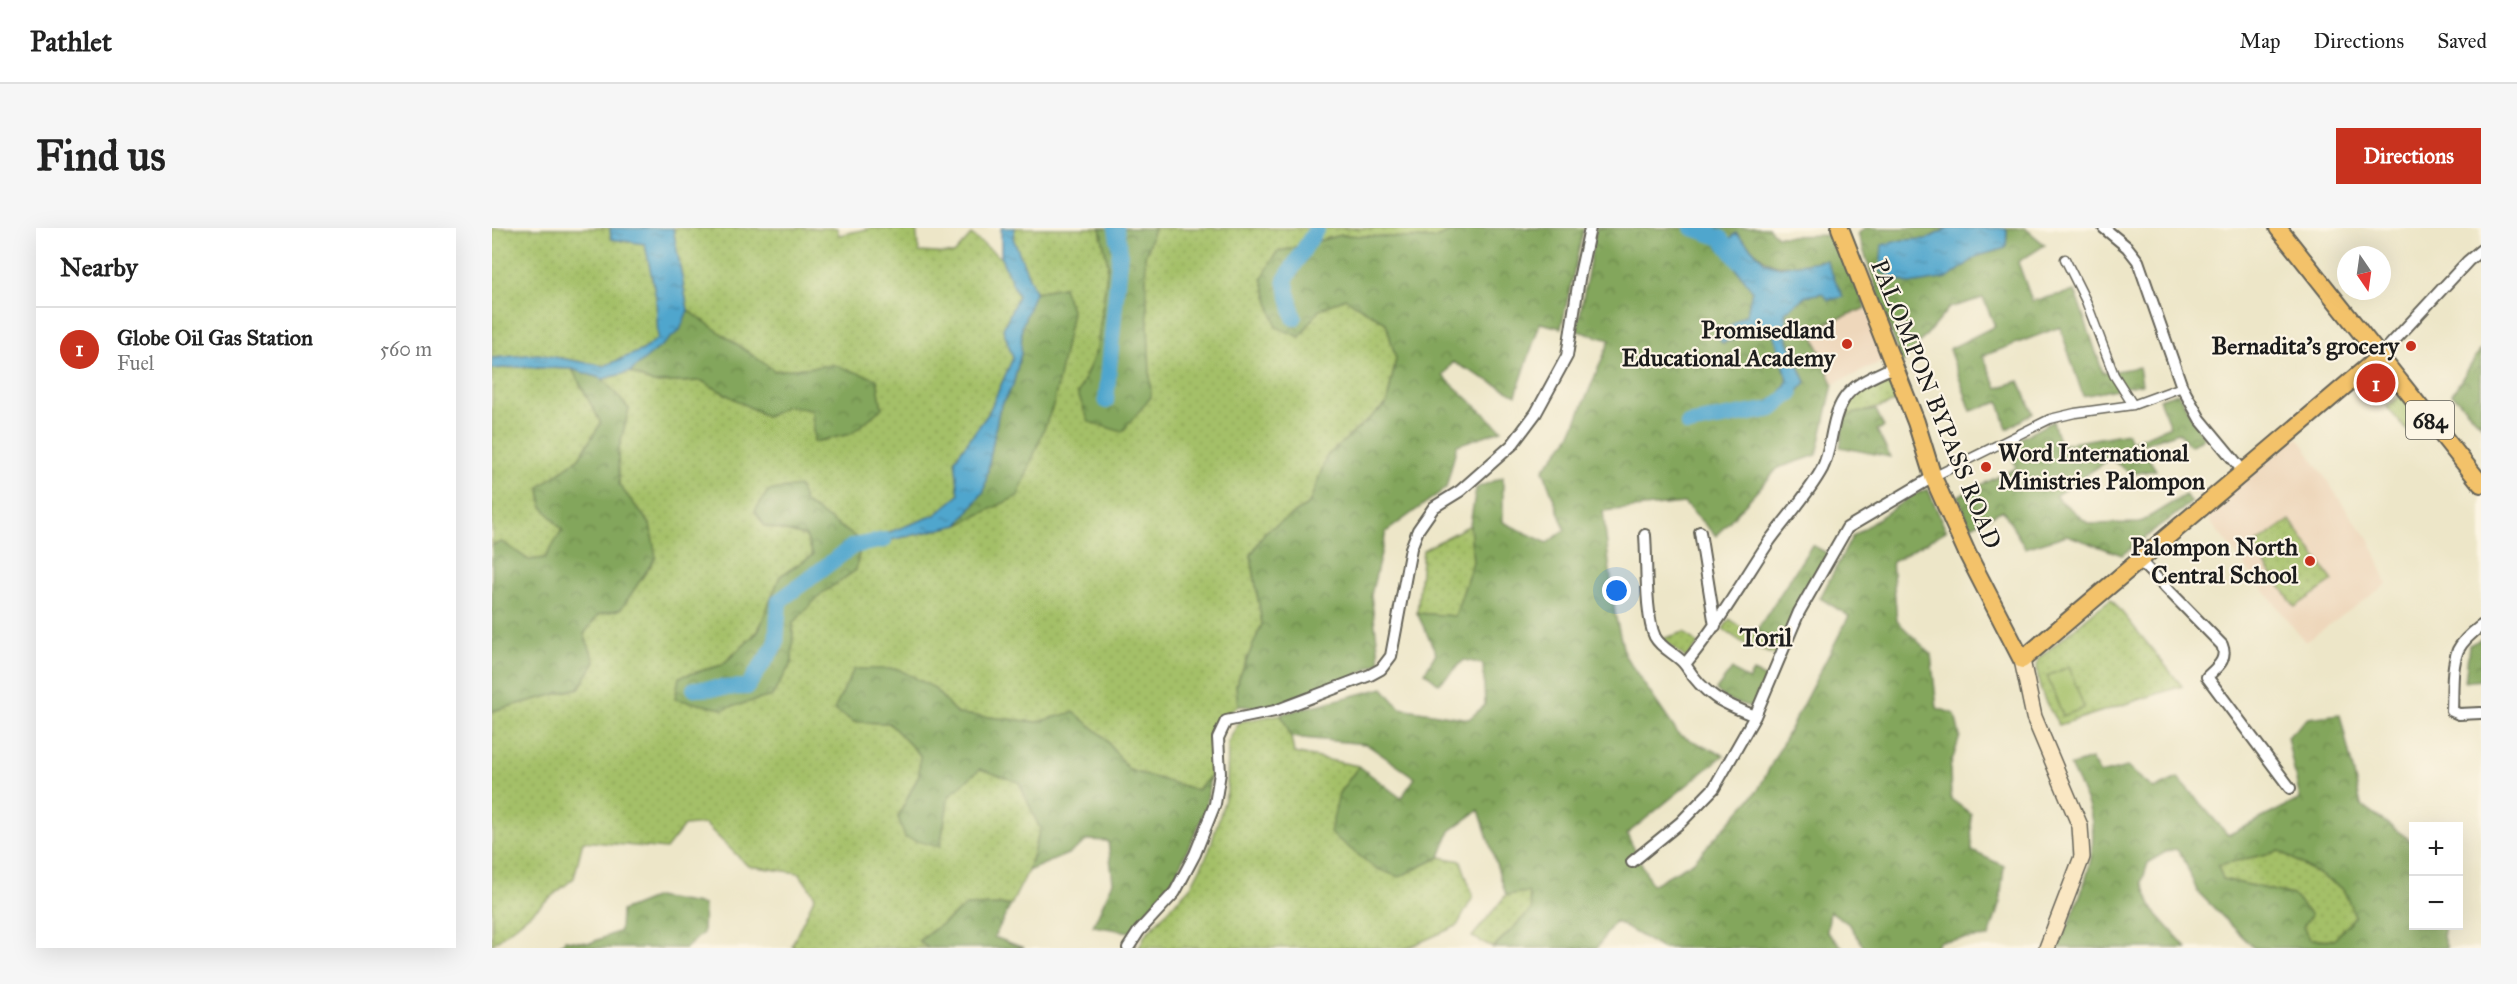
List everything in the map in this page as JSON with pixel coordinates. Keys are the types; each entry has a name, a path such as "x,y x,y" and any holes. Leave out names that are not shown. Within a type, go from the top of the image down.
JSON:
{"main road":[{"name":"PALOMPON BYPASS ROAD","path":"1840,228 1916,422 1934,477 1968,555 2022,660"},
{"name":"684","path":"2279,228 2481,484"},
{"path":"2047,948 2082,857 2080,826 2034,717 2022,660 2379,357"}],"street":[{"path":"1128,948 1139,931 1175,892 1195,855 1215,804 1220,773 1218,738 1226,721 1275,711 1370,675 1382,669 1391,656 1411,548 1418,530 1434,507 1460,490 1512,445 1536,413 1567,356 1578,279 1590,228"},
{"path":"2104,228 2127,247 2138,261 2182,387 2200,419 2243,471"},
{"path":"2379,357 2468,261 2481,250"},
{"path":"2065,259 2086,301 2114,375 2133,405"},
{"path":"1685,664 1715,626 1768,544 1821,470 1830,449 1838,411 1845,398 1864,381 1893,367"},
{"path":"1632,862 1681,822 1714,788 1755,716 1799,612 1847,528 1934,477 2050,419 2133,405 2182,387"},
{"path":"1700,532 1715,626"},
{"path":"1645,535 1650,616 1656,638 1672,655 1685,664 1690,675 1719,702 1755,716"},
{"path":"2139,560 2222,645 2225,653 2222,662 2207,677 2290,788"},
{"path":"2481,626 2468,636 2458,650 2454,670 2452,711 2459,714 2481,713"}],"shaded area":[{"name":"Promisedland Educational Academy","path":"1866,308 1883,362 1833,384 1811,328"},
{"name":"Palompon North Central School","path":"2298,437 2354,521 2369,538 2387,584 2305,642 2204,514"}],"green space":[{"path":"492,228 610,228 611,239 645,244 656,297 658,338 643,350 604,366 538,354 492,358"},
{"path":"673,228 837,228 839,235 872,228 916,228 919,252 954,254 971,235 1001,258 1018,296 1003,329 1013,358 988,414 955,459 959,495 935,515 863,542 805,503 768,491 755,511 765,526 806,536 813,555 780,576 758,631 722,665 679,677 792,662 793,623 821,594 856,570 860,547 958,525 1018,495 1063,287 1035,292 1013,238 1015,228 1100,228 1108,264 1097,349 1078,394 1150,397 1145,256 1154,228 1459,228 1434,239 1341,235 1277,252 1300,336 1319,310 1345,298 1386,323 1396,359 1387,403 1327,456 1309,504 1265,532 1251,555 1262,624 1236,685 1238,706 1214,728 1209,754 1210,777 1197,790 1129,770 1103,736 1074,712 1037,722 957,714 933,687 854,722 889,723 920,755 919,775 898,817 940,846 949,796 980,768 1019,782 1040,829 1028,871 1011,905 966,906 919,940 928,948 794,948 792,945 815,896 799,873 748,866 705,824 684,826 666,849 583,841 574,878 492,945 492,711 579,688 595,662 584,634 598,615 621,609 650,524 619,486 618,453 629,409 603,379 630,372 653,383 702,381 767,417 786,406 812,410 814,441 834,365 775,371 688,310"},
{"path":"1100,228 1154,228 1145,256 1151,397 1122,432 1089,422 1078,394 1097,349 1108,264"},
{"path":"1459,228 1584,228 1561,328 1540,323 1516,395 1453,362 1443,376 1502,430 1457,445 1446,488 1386,532 1371,595 1380,662 1343,683 1274,708 1238,706 1236,685 1262,624 1251,555 1265,532 1309,504 1327,456 1387,403 1396,359 1386,323 1345,298 1319,310 1300,337 1276,327 1262,278 1277,252 1341,235 1434,239"},
{"path":"1596,228 1768,228 1777,236 1837,235 1866,308 1811,329 1833,384 1817,455 1778,468 1716,536 1684,503 1603,511 1615,614 1625,656 1679,735 1724,755 1627,834 1652,885 1693,862 1758,790 1849,616 1820,598 1852,537 1911,496 1928,489 1946,531 1892,562 1897,621 1931,654 1937,708 1955,714 1960,736 1950,768 1951,799 1971,814 1972,851 2004,866 2000,902 1989,937 1940,941 1933,948 1864,948 1850,925 1830,911 1827,932 1843,948 1661,948 1615,921 1597,948 1493,948 1532,909 1528,892 1506,895 1479,810 1450,831 1440,857 1399,877 1375,868 1330,833 1339,793 1359,766 1401,798 1415,778 1366,744 1291,737 1281,714 1383,688 1400,708 1469,719 1485,705 1483,664 1464,660 1439,684 1425,672 1436,653 1417,613 1455,616 1473,562 1470,525 1476,488 1503,477 1503,522 1547,543 1565,530 1543,470 1570,436 1610,340 1577,331","holes":["1736,233 1759,255 1775,264 1784,266 1826,260 1823,293 1806,296 1785,312 1788,341 1806,382 1757,415 1755,408 1778,397 1788,381 1775,336 1766,327 1722,343 1719,335 1747,313 1753,290 1722,248"]},
{"path":"1865,228 1948,228 1927,239 1902,240 1948,278 1978,256 2006,248 2007,231 2004,228 2025,228 2045,245 2018,262 2032,301 2075,291 2103,373 2139,367 2142,384 2083,396 2060,327 1983,356 1997,388 2019,381 2033,413 2007,429 1999,402 1971,411 1949,349 1995,326 1983,298 1949,308 1902,364 1858,234"},
{"path":"1063,287 1072,312 1054,403 1018,496 958,525 984,491 999,410 1013,385 1021,353 1022,326 1035,292"},
{"path":"688,310 775,371 834,365 877,379 882,408 851,434 814,442 812,410 786,406 767,417 702,381 653,383 630,372 679,330"},
{"path":"2481,349 2481,425 2452,394"},
{"path":"517,367 572,369 601,423 579,458 540,487 542,506 562,530 545,558 529,560 502,542 492,545 492,369"},
{"path":"572,369 603,379 629,409 618,452 619,485 650,524 656,557 621,609 598,615 584,634 595,662 579,688 492,711 492,545 502,542 529,560 545,558 562,530 542,506 540,487 579,458 601,423"},
{"path":"1888,375 1898,401 1844,418 1861,391"},
{"path":"2406,391 2427,417 2409,433 2387,407"},
{"path":"2178,393 2204,438 2190,446 2179,432 2140,445 2156,470 2132,474 2110,459 2055,496 2089,524 2139,523 2185,495 2192,502 2122,555 2067,535 2025,548 2003,510 1970,527 1958,496 2016,468 2008,445 2053,421 2060,445 2127,433 2131,442 2170,426 2159,399"},
{"path":"1876,410 1884,427 1877,430 1890,457 1840,447 1844,418 1855,413"},
{"path":"799,486 805,503 863,542 856,570 821,594 793,623 792,662 772,696 723,709 675,699 679,677 722,665 758,632 780,576 813,555 806,536 765,526 755,511 768,491"},
{"path":"2290,520 2333,581 2295,607 2252,546"},
{"path":"1470,525 1473,562 1455,616 1417,613 1423,550"},
{"path":"1812,545 1829,554 1783,646 1757,630"},
{"path":"2111,599 2182,686 2059,725 2039,686 2038,659"},
{"path":"1730,619 1750,635 1757,630 1783,646 1778,656 1746,645 1723,629"},
{"path":"1684,632 1698,644 1686,658 1662,639"},
{"path":"2481,639 2481,680 2465,682 2469,645"},
{"path":"2069,667 2084,708 2063,716 2047,676"},
{"path":"854,669 898,669 933,687 957,714 1037,722 1074,712 1103,736 1129,770 1197,790 1210,777 1206,809 1175,877 1130,932 1093,926 1113,882 1108,841 1088,840 1070,853 1028,871 1040,829 1019,782 980,769 949,796 940,847 905,838 898,817 919,775 920,755 889,723 854,722 834,710"},
{"path":"1732,669 1748,680 1753,672 1769,679 1755,708 1727,700 1716,690"},
{"path":"1281,714 1291,737 1294,753 1359,766 1339,793 1399,877 1440,857 1461,861 1473,897 1457,926 1407,948 1139,948 1145,935 1191,886 1209,851 1227,792 1228,742 1239,722"},
{"path":"2340,714 2361,805 2409,839 2409,930 2444,930 2443,937 2447,948 2254,948 2197,891 2183,857 2176,849 2167,851 2148,863 2142,882 2153,910 2187,948 2058,948 2086,878 2093,841 2088,805 2070,766 2091,759 2100,774 2127,767 2154,789 2178,778 2228,835 2300,799 2287,737 2308,718","holes":["2280,851 2343,889 2355,916 2334,940 2310,939 2303,927 2311,915 2293,895 2223,879 2218,865"]},
{"path":"2280,851 2343,889 2356,916 2334,940 2310,939 2303,927 2293,895 2222,879 2218,865"},
{"path":"1528,892 1532,909 1493,947 1472,937 1506,895"},
{"path":"656,897 704,905 703,933 686,948 558,948 565,940 590,943 620,931 621,911"},
{"path":"1011,905 994,937 1024,948 928,948 919,941 966,906"}],"water":[{"path":"610,228 673,228 688,310 680,330 630,372 603,379 572,369 517,367 492,369 492,358 538,354 604,366 643,350 658,338 656,297 645,244 611,239"},
{"path":"1001,228 1015,228 1013,238 1035,292 1022,326 1021,353 1013,385 999,410 984,491 958,525 860,547 863,542 935,515 959,495 955,459 988,414 1013,358 1003,329 1018,296 1001,258"},
{"path":"1948,228 2004,228 2007,231 2006,248 1978,256 1948,278 1909,284 1880,271 1882,245 1902,240 1927,239"},
{"path":"1736,233 1765,262 1779,267 1826,260 1843,297 1828,300 1823,293 1806,296 1785,312 1788,341 1806,382 1790,400 1757,415 1755,408 1778,397 1788,380 1775,337 1766,327 1722,343 1718,335 1747,313 1752,290 1721,248"}],"waterway":[{"path":"1106,401 1120,251 1116,228"},
{"path":"1294,318 1285,280 1317,228"},
{"path":"1692,228 1721,238 1738,260"},
{"path":"1688,424 1772,409 1791,393"},
{"path":"694,689 747,687 776,644 779,601 853,546 884,540"}],"place":[{"name":"Promisedland Educational Academy","path":"1847,344"},
{"name":"Bernadita's grocery","path":"2411,346"},
{"name":"Globe Oil Gas Station","path":"2376,383"},
{"name":"Word International Ministries Palompon","path":"1986,467"},
{"name":"Palompon North Central School","path":"2310,561"}],"district":[{"name":"Toril","path":"1766,637"}]}
